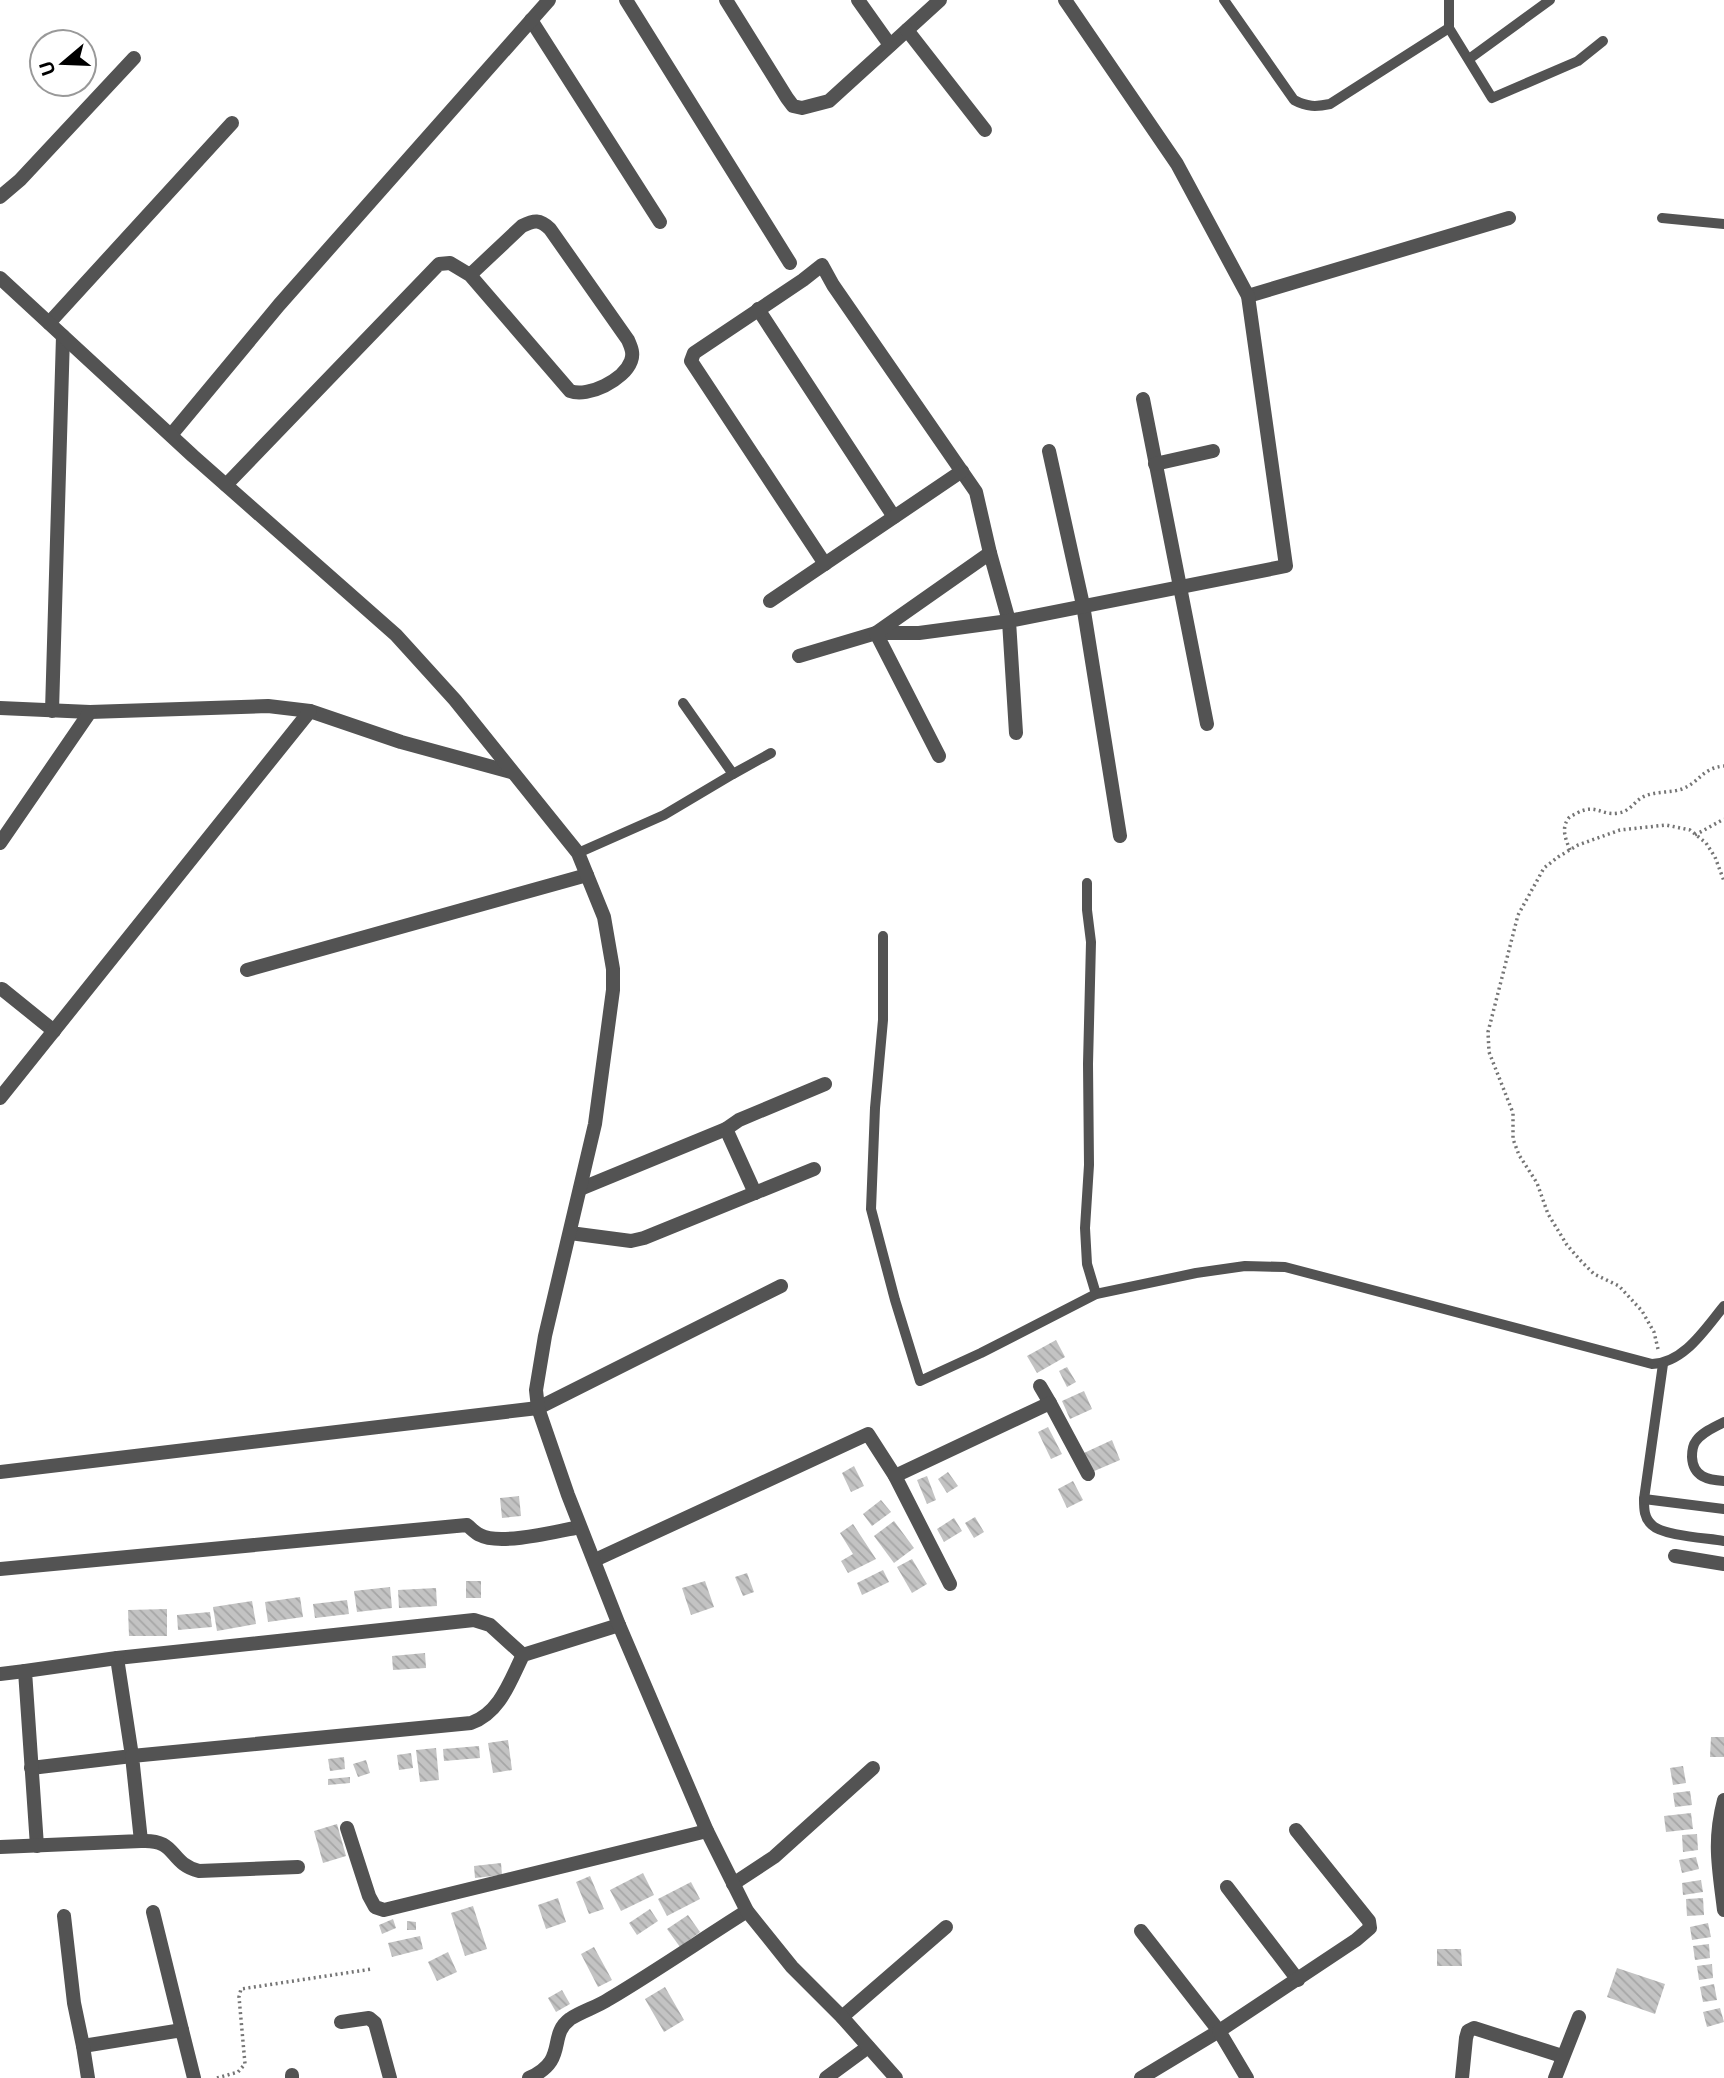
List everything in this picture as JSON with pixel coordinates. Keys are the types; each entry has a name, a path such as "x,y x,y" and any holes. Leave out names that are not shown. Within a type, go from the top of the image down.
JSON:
{"street":[{"path":"171,435 279,305 549,0"},
{"path":"626,0 790,262"},
{"path":"726,0 787,98 793,106 802,108 829,101 940,0"},
{"path":"858,0 890,45"},
{"path":"799,656 876,633 919,633 1009,621 1286,566 1248,296 1177,164 1065,0"},
{"path":"531,20 660,222"},
{"path":"907,30 985,130"},
{"path":"0,197 20,180 134,58"},
{"path":"49,323 232,123"},
{"path":"1248,296 1509,218"},
{"path":"226,485 432,269 445,262 470,275 570,391 585,394 625,372 632,350 628,340 542,221 533,220 522,226 470,275"},
{"path":"825,564 691,361 694,353 822,265 833,285 976,492 1009,621 1016,733"},
{"path":"1,280 396,635 455,700 578,853 604,917 613,990 595,1124 545,1335 536,1390 538,1408 580,1527 619,1625 707,1831 747,1911 792,1967 842,2017 896,2078"},
{"path":"758,309 894,517"},
{"path":"52,711 63,336"},
{"path":"1143,399 1207,724"},
{"path":"1049,451 1083,605 1120,836"},
{"path":"1156,464 1213,451"},
{"path":"770,601 962,471"},
{"path":"876,633 990,553"},
{"path":"876,633 939,756"},
{"path":"0,708 90,712 268,706 310,711 401,741 511,772"},
{"path":"0,1098 310,711"},
{"path":"0,843 90,712"},
{"path":"247,970 587,875"},
{"path":"2,989 54,1031"},
{"path":"580,1189 726,1129 739,1120 825,1084"},
{"path":"726,1129 755,1194"},
{"path":"570,1233 631,1241 645,1238 814,1169"},
{"path":"0,1472 538,1408 781,1286"},
{"path":"1040,1386 1088,1474"},
{"path":"895,1476 1050,1403"},
{"path":"595,1560 868,1434 895,1476 950,1584"},
{"path":"0,1569 467,1525 482,1537 498,1538 537,1536 580,1527"},
{"path":"1675,1556 1724,1563"},
{"path":"0,1674 117,1658 474,1620 490,1625 523,1655"},
{"path":"31,1768 471,1723 490,1714 497,1706 523,1655 619,1625"},
{"path":"117,1658 132,1756 141,1841"},
{"path":"25,1671 37,1846"},
{"path":"733,1884 774,1857 873,1768"},
{"path":"1724,1800 1717,1831 1716,1855 1724,1910"},
{"path":"347,1828 369,1896 375,1908 384,1910 707,1831"},
{"path":"1141,2078 1298,1980 1370,1928 1369,1921 1296,1830"},
{"path":"0,1847 153,1840 172,1850 178,1861 187,1868 199,1871 298,1867"},
{"path":"1227,1887 1298,1980"},
{"path":"529,2078 548,2067 554,2058 560,2031 569,2020 607,2001 747,1911"},
{"path":"153,1912 194,2078"},
{"path":"64,1916 74,2003 88,2078"},
{"path":"842,2017 946,1927"},
{"path":"1141,1931 1219,2031 1247,2078"},
{"path":"1555,2078 1579,2017"},
{"path":"341,2022 366,2018 375,2022 390,2078"},
{"path":"1462,2078 1466,2038 1468,2031 1475,2028 1562,2056"},
{"path":"83,2046 182,2030"},
{"path":"826,2078 868,2047"}],"lane":[{"path":"1224,0 1294,100 1305,106 1330,104 1449,28"},
{"path":"1449,0 1449,28 1492,97 1578,61 1603,41"},
{"path":"1469,60 1550,0"},
{"path":"1662,218 1724,224"},
{"path":"683,703 733,774"},
{"path":"578,853 664,815 771,753"},
{"path":"1087,883 1091,942 1089,1165 1085,1228 1087,1264 1096,1294"},
{"path":"883,936 883,1020 875,1108 871,1209 920,1381 1096,1294 1196,1273 1245,1266 1284,1267 1640,1362 1662,1364 1674,1359 1693,1343 1724,1306"},
{"path":"1662,1364 1644,1499 1645,1514 1654,1528 1724,1541"},
{"path":"1724,1422 1695,1441 1692,1462 1701,1476 1709,1480 1724,1481"},
{"path":"1644,1499 1724,1509"}],"path":[{"path":"1570,850 1564,829 1569,818 1581,811 1593,807 1609,813 1620,813 1630,809 1642,797 1681,789 1710,768 1724,766"},
{"path":"1695,835 1724,819"},
{"path":"1662,1364 1654,1332 1642,1311 1619,1286 1594,1274 1580,1260 1567,1245 1548,1214 1537,1183 1519,1155 1513,1139 1513,1113 1489,1052 1488,1032 1518,915 1544,868 1570,850 1620,830 1665,825 1690,831 1706,843 1715,857 1724,881"},
{"path":"217,2078 238,2072 245,2064 239,1997 241,1989 372,1969"}],"building":[{"path":"1056,1340 1065,1357 1037,1373 1027,1356"},
{"path":"1067,1367 1076,1382 1067,1387 1059,1371"},
{"path":"1084,1391 1092,1409 1070,1419 1062,1401"},
{"path":"1048,1427 1062,1454 1051,1459 1038,1432"},
{"path":"1112,1440 1120,1460 1092,1472 1084,1453"},
{"path":"854,1466 864,1486 851,1492 842,1473"},
{"path":"948,1472 958,1486 947,1493 938,1479"},
{"path":"927,1476 936,1500 927,1504 917,1480"},
{"path":"1073,1481 1083,1500 1067,1508 1058,1489"},
{"path":"519,1496 521,1516 502,1518 500,1498"},
{"path":"881,1500 891,1512 872,1526 863,1514"},
{"path":"975,1517 984,1532 974,1538 965,1523"},
{"path":"954,1518 962,1531 944,1542 937,1529"},
{"path":"894,1521 914,1548 894,1563 874,1536"},
{"path":"853,1524 876,1559 848,1573 841,1561 853,1554 840,1533"},
{"path":"912,1559 927,1584 912,1593 897,1567"},
{"path":"883,1570 889,1582 862,1595 857,1583"},
{"path":"747,1573 754,1592 743,1596 735,1577"},
{"path":"466,1581 481,1581 481,1598 466,1598"},
{"path":"705,1581 714,1607 691,1615 682,1588"},
{"path":"390,1587 392,1608 357,1612 354,1591"},
{"path":"436,1588 437,1606 399,1608 398,1590"},
{"path":"300,1597 303,1617 268,1622 265,1602"},
{"path":"347,1600 349,1614 315,1618 313,1604"},
{"path":"252,1601 256,1624 217,1631 213,1607"},
{"path":"167,1609 167,1636 129,1636 128,1610"},
{"path":"210,1612 212,1627 178,1630 177,1615"},
{"path":"425,1653 426,1668 393,1670 392,1656"},
{"path":"1711,1737 1724,1737 1724,1757 1710,1757"},
{"path":"508,1740 512,1770 493,1773 488,1743"},
{"path":"479,1746 480,1758 444,1761 443,1749"},
{"path":"436,1748 439,1780 420,1782 416,1750"},
{"path":"411,1753 413,1768 399,1770 397,1755"},
{"path":"344,1757 345,1769 330,1771 328,1759"},
{"path":"366,1760 370,1773 358,1777 353,1764"},
{"path":"1683,1766 1686,1783 1673,1785 1670,1768"},
{"path":"350,1777 350,1783 328,1785 328,1779"},
{"path":"1690,1791 1692,1805 1675,1807 1673,1793"},
{"path":"1691,1813 1693,1829 1666,1832 1664,1816"},
{"path":"337,1824 346,1856 323,1863 314,1831"},
{"path":"1697,1834 1698,1850 1683,1852 1682,1835"},
{"path":"1696,1857 1699,1869 1682,1873 1679,1860"},
{"path":"501,1863 502,1875 475,1878 474,1866"},
{"path":"643,1873 654,1895 621,1911 610,1890"},
{"path":"590,1876 604,1909 589,1914 576,1882"},
{"path":"1701,1880 1703,1892 1683,1895 1682,1883"},
{"path":"691,1882 700,1899 667,1916 658,1899"},
{"path":"558,1898 566,1922 546,1929 538,1905"},
{"path":"1703,1898 1704,1915 1687,1916 1686,1899"},
{"path":"473,1906 487,1949 465,1956 451,1913"},
{"path":"650,1909 658,1921 637,1935 629,1923"},
{"path":"688,1915 700,1932 680,1947 667,1929"},
{"path":"393,1919 396,1928 382,1934 379,1925"},
{"path":"407,1921 416,1922 416,1930 407,1930"},
{"path":"1708,1923 1711,1937 1692,1940 1690,1927"},
{"path":"420,1936 423,1949 392,1957 388,1943"},
{"path":"1709,1944 1710,1958 1695,1960 1693,1946"},
{"path":"594,1947 612,1980 598,1987 581,1954"},
{"path":"1437,1949 1461,1949 1462,1966 1437,1966"},
{"path":"448,1952 457,1972 437,1981 428,1962"},
{"path":"1712,1964 1713,1978 1699,1980 1697,1966"},
{"path":"1617,1968 1665,1984 1655,2014 1607,1997"},
{"path":"1714,1984 1717,2000 1703,2002 1700,1987"},
{"path":"665,1987 684,2020 664,2032 645,1999"},
{"path":"562,1990 570,2004 556,2012 548,1998"},
{"path":"1720,2008 1724,2022 1707,2027 1703,2012"}]}
